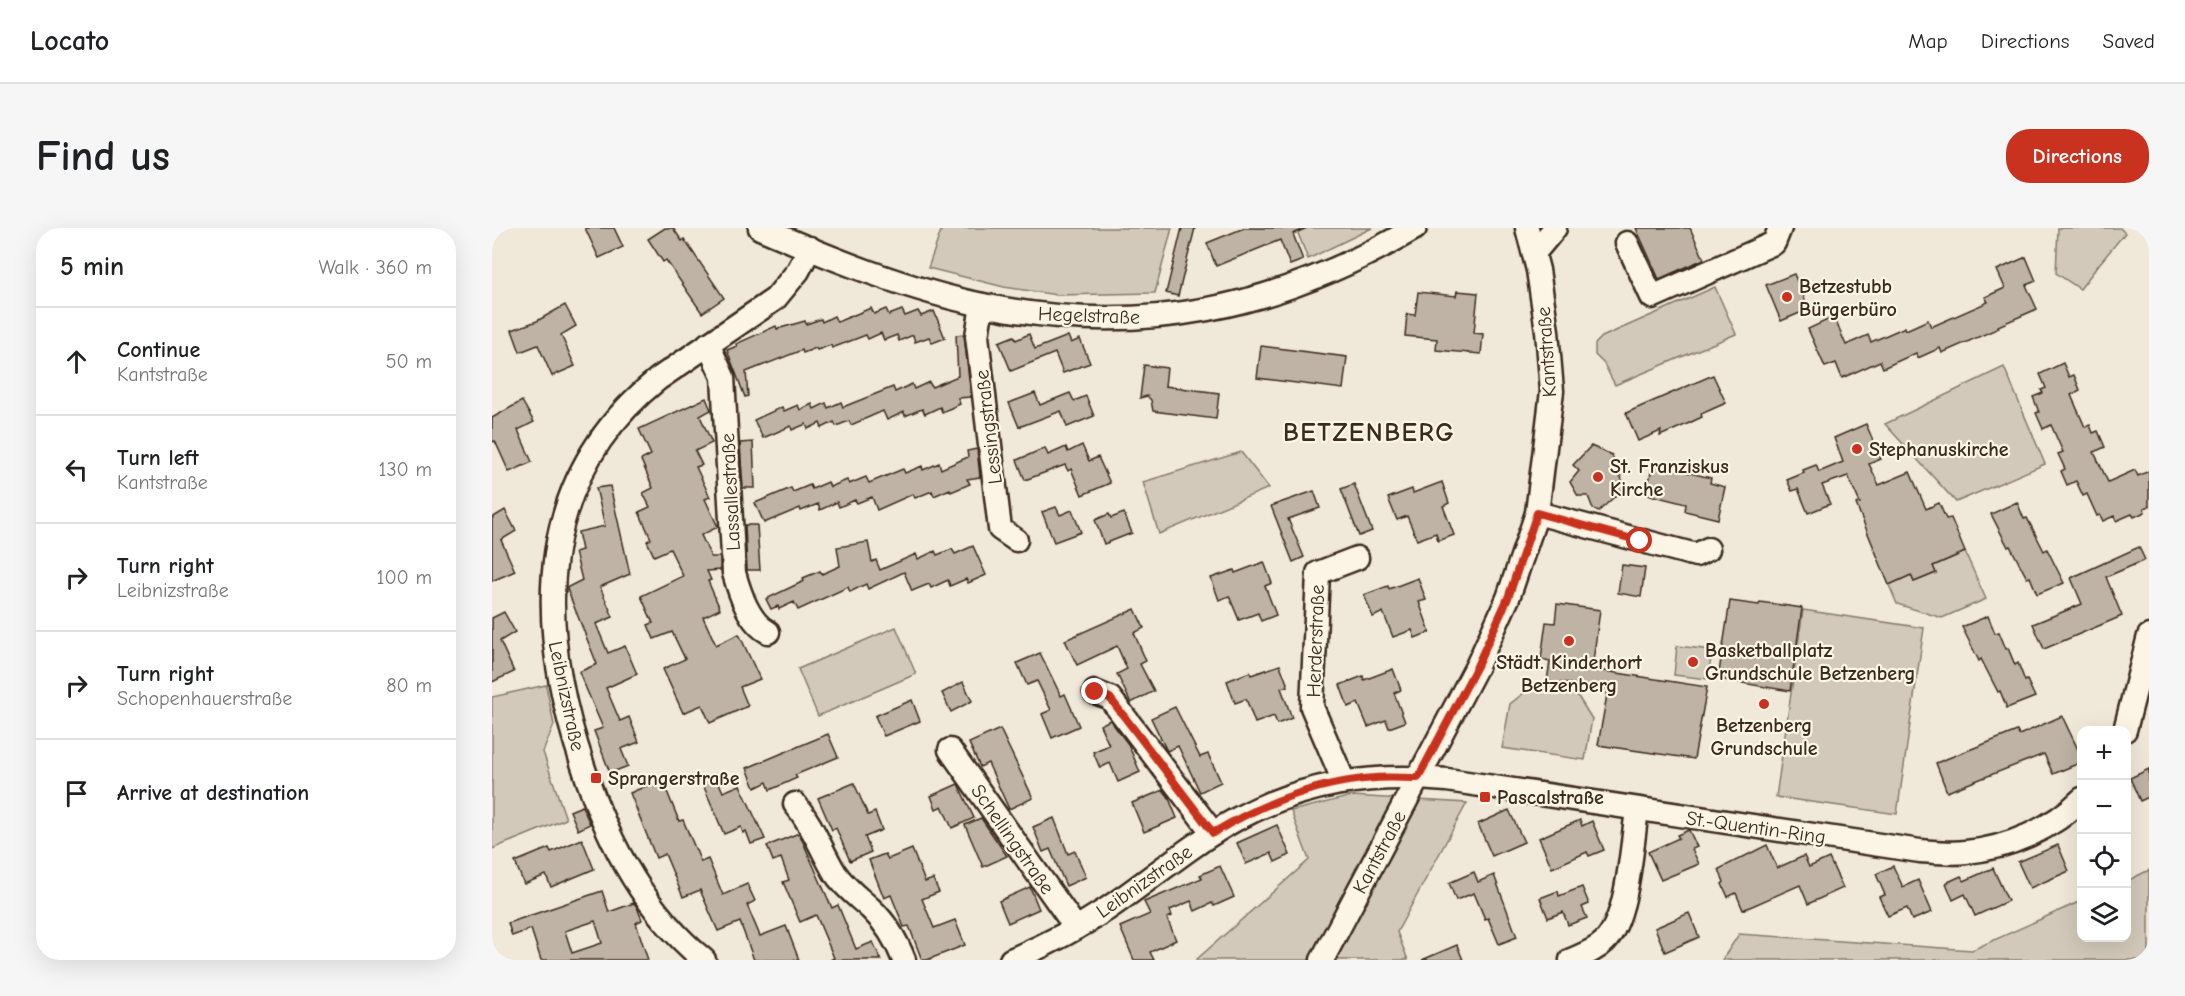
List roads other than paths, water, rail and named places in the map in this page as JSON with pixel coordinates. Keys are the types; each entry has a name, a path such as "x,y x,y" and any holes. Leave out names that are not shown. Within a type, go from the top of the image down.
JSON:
{"street":[{"name":"Hegelstraße","path":"760,228 908,284 982,305 1048,315 1109,318 1154,317 1225,307 1259,298 1328,273 1414,228"},
{"name":"Kantstraße","path":"1322,960 1486,646 1508,598 1537,513 1552,391 1547,331 1535,252 1527,228"},
{"path":"1535,252 1555,228"},
{"path":"1627,243 1652,297 1774,243 1780,228"},
{"name":"Leibnizstraße","path":"704,960 677,935 641,890 615,845 591,789 567,715 559,681 554,642 552,583 559,535 564,515 581,472 623,411 640,394 708,344 760,311 775,298 798,271 810,248"},
{"name":"Lessingstraße","path":"982,305 977,336 1000,529 1016,540"},
{"name":"Lassallestraße","path":"708,344 723,377 734,573 754,622 768,632"},
{"path":"1537,513 1695,555 1708,549"},
{"name":"Herderstraße","path":"1344,782 1312,707 1318,573 1357,558"},
{"path":"2127,726 2143,685 2149,636"},
{"path":"1095,692 1110,698 1213,833"},
{"name":"Schellingstraße","path":"950,750 1076,928"},
{"name":"Leibnizstraße","path":"1011,960 1076,928 1105,910 1236,819 1293,795 1344,782 1377,777 1418,778"},
{"name":"St.-Quentin-Ring","path":"1418,778 1447,780 1920,851 1965,853 1989,849 2035,833 2077,803"},
{"path":"795,804 806,817 836,873 848,889 880,919 893,937 904,960"},
{"path":"1571,960 1603,943 1614,930 1621,912 1637,810"}],"place":[{"name":"Betzestubb Bürgerbüro","path":"1787,297"},
{"name":"Stephanuskirche","path":"1857,449"},
{"name":"St. Franziskus Kirche","path":"1598,477"},
{"name":"Städt. Kinderhort Betzenberg","path":"1569,641"},
{"name":"Basketballplatz Grundschule Betzenberg","path":"1693,662"},
{"name":"Betzenberg Grundschule","path":"1764,704"},
{"name":"Sprangerstraße","path":"596,778"},
{"name":"Pascalstraße","path":"1485,797"}],"district":[{"name":"BETZENBERG","path":"1369,432"}]}
